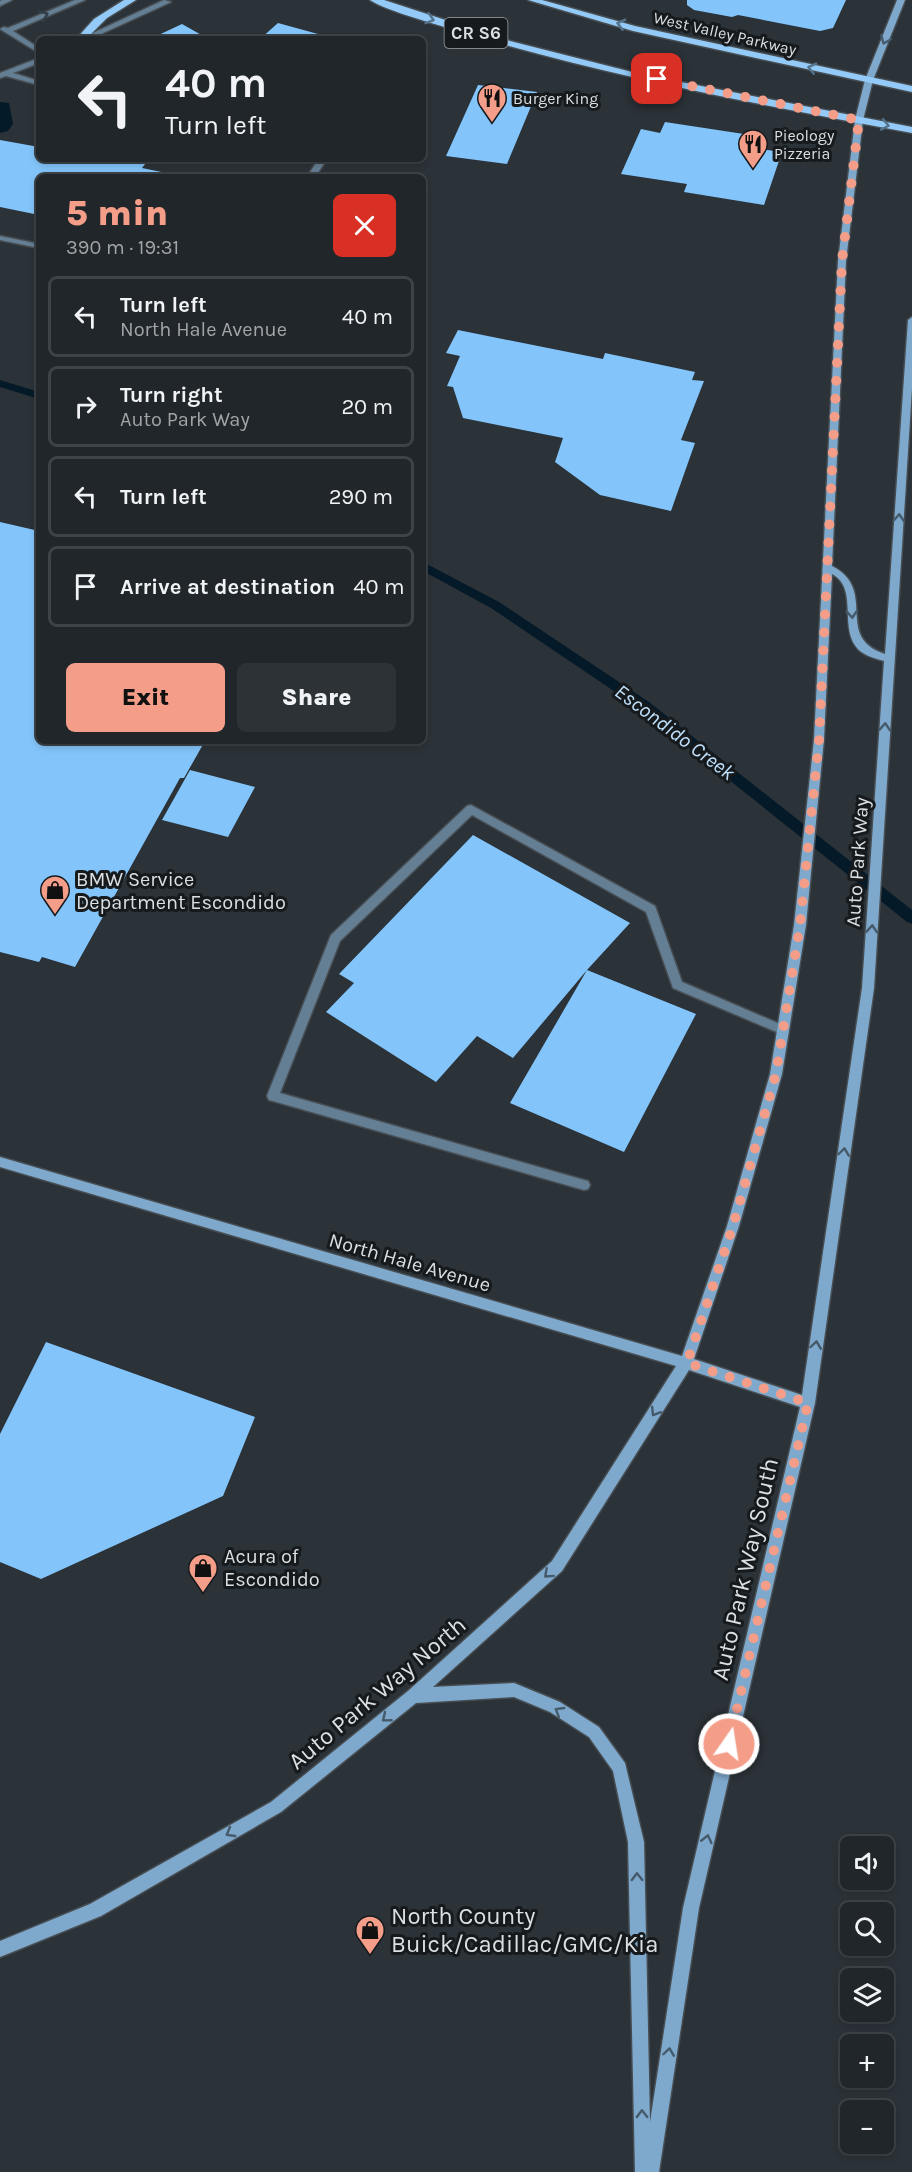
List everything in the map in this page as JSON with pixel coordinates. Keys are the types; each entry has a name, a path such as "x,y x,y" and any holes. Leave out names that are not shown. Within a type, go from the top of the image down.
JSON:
{"main road":[{"path":"85,36 93,23 111,9 131,0"},
{"name":"CR S6","path":"375,0 416,15 548,54 695,88 912,130"},
{"name":"West Valley Parkway","path":"532,0 633,27 912,89"},
{"path":"687,1363 733,1226 776,1074 800,925 819,740 842,261 859,120 869,80 902,0"},
{"name":"Auto Park Way","path":"808,1403 868,988 912,320"},
{"path":"827,567 837,571 846,579 850,587 853,633 862,647 889,659"},
{"name":"North Hale Avenue","path":"0,1162 687,1363 808,1403"},
{"name":"Auto Park Way North","path":"0,1949 95,1910 276,1807 413,1696 557,1566 687,1363"},
{"name":"Auto Park Way South","path":"651,2172 691,1908 808,1403"},
{"path":"413,1696 514,1690 555,1707 594,1732 620,1768 636,1842 643,2172"}],"lane":[{"path":"0,4 9,0"},
{"path":"3,29 81,0"},
{"path":"90,36 167,2"},
{"path":"3,29 36,49"},
{"path":"4,75 36,61"},
{"path":"4,75 36,82"},
{"path":"0,238 36,245"},
{"path":"584,1185 273,1096 335,938 471,809 651,909 677,985 783,1030"}],"water":[{"path":"0,102 9,103 13,124 8,131 0,133"}],"building":[{"path":"687,0 846,0 833,28 820,31 738,15 732,17 694,10 687,5"},
{"path":"278,23 318,34 316,36 263,36"},
{"path":"182,24 203,36 156,36"},
{"name":"Burger King","path":"478,85 537,92 507,164 446,156"},
{"path":"665,122 757,136 753,148 782,152 764,205 684,192 687,184 621,174 641,129 660,133"},
{"path":"0,140 36,146 36,162 147,162 142,168 171,174 36,174 36,214 0,207"},
{"path":"458,330 603,359 605,353 695,372 692,380 704,381 681,440 695,443 671,511 600,495 555,462 563,438 463,418 453,387 447,386 460,356 446,353"},
{"name":"BMW Service Department Escondido","path":"0,522 36,530 36,744 203,744 184,778 180,778 75,967 42,957 39,962 0,952"},
{"path":"190,770 255,787 228,837 162,820"},
{"path":"473,835 630,923 513,1058 477,1036 436,1082 326,1012 354,983 339,974"},
{"path":"587,970 696,1014 624,1152 510,1103"},
{"path":"46,1342 255,1417 223,1496 41,1579 0,1562 0,1434"}],"waterway":[{"name":"Escondido Creek","path":"0,383 36,395"},
{"name":"Escondido Creek","path":"426,568 495,605 644,705 912,918"}],"place":[{"name":"Burger King","path":"492,124"},
{"name":"Pieology Pizzeria","path":"753,170"},
{"name":"BMW Service Department Escondido","path":"55,916"},
{"name":"Acura of Escondido","path":"203,1594"},
{"name":"North County Buick/Cadillac/GMC/Kia","path":"370,1956"}],"route":[{"path":"657,79 859,120 842,261 819,740 800,925 776,1074 733,1226 687,1363 808,1403 729,1744"}]}
